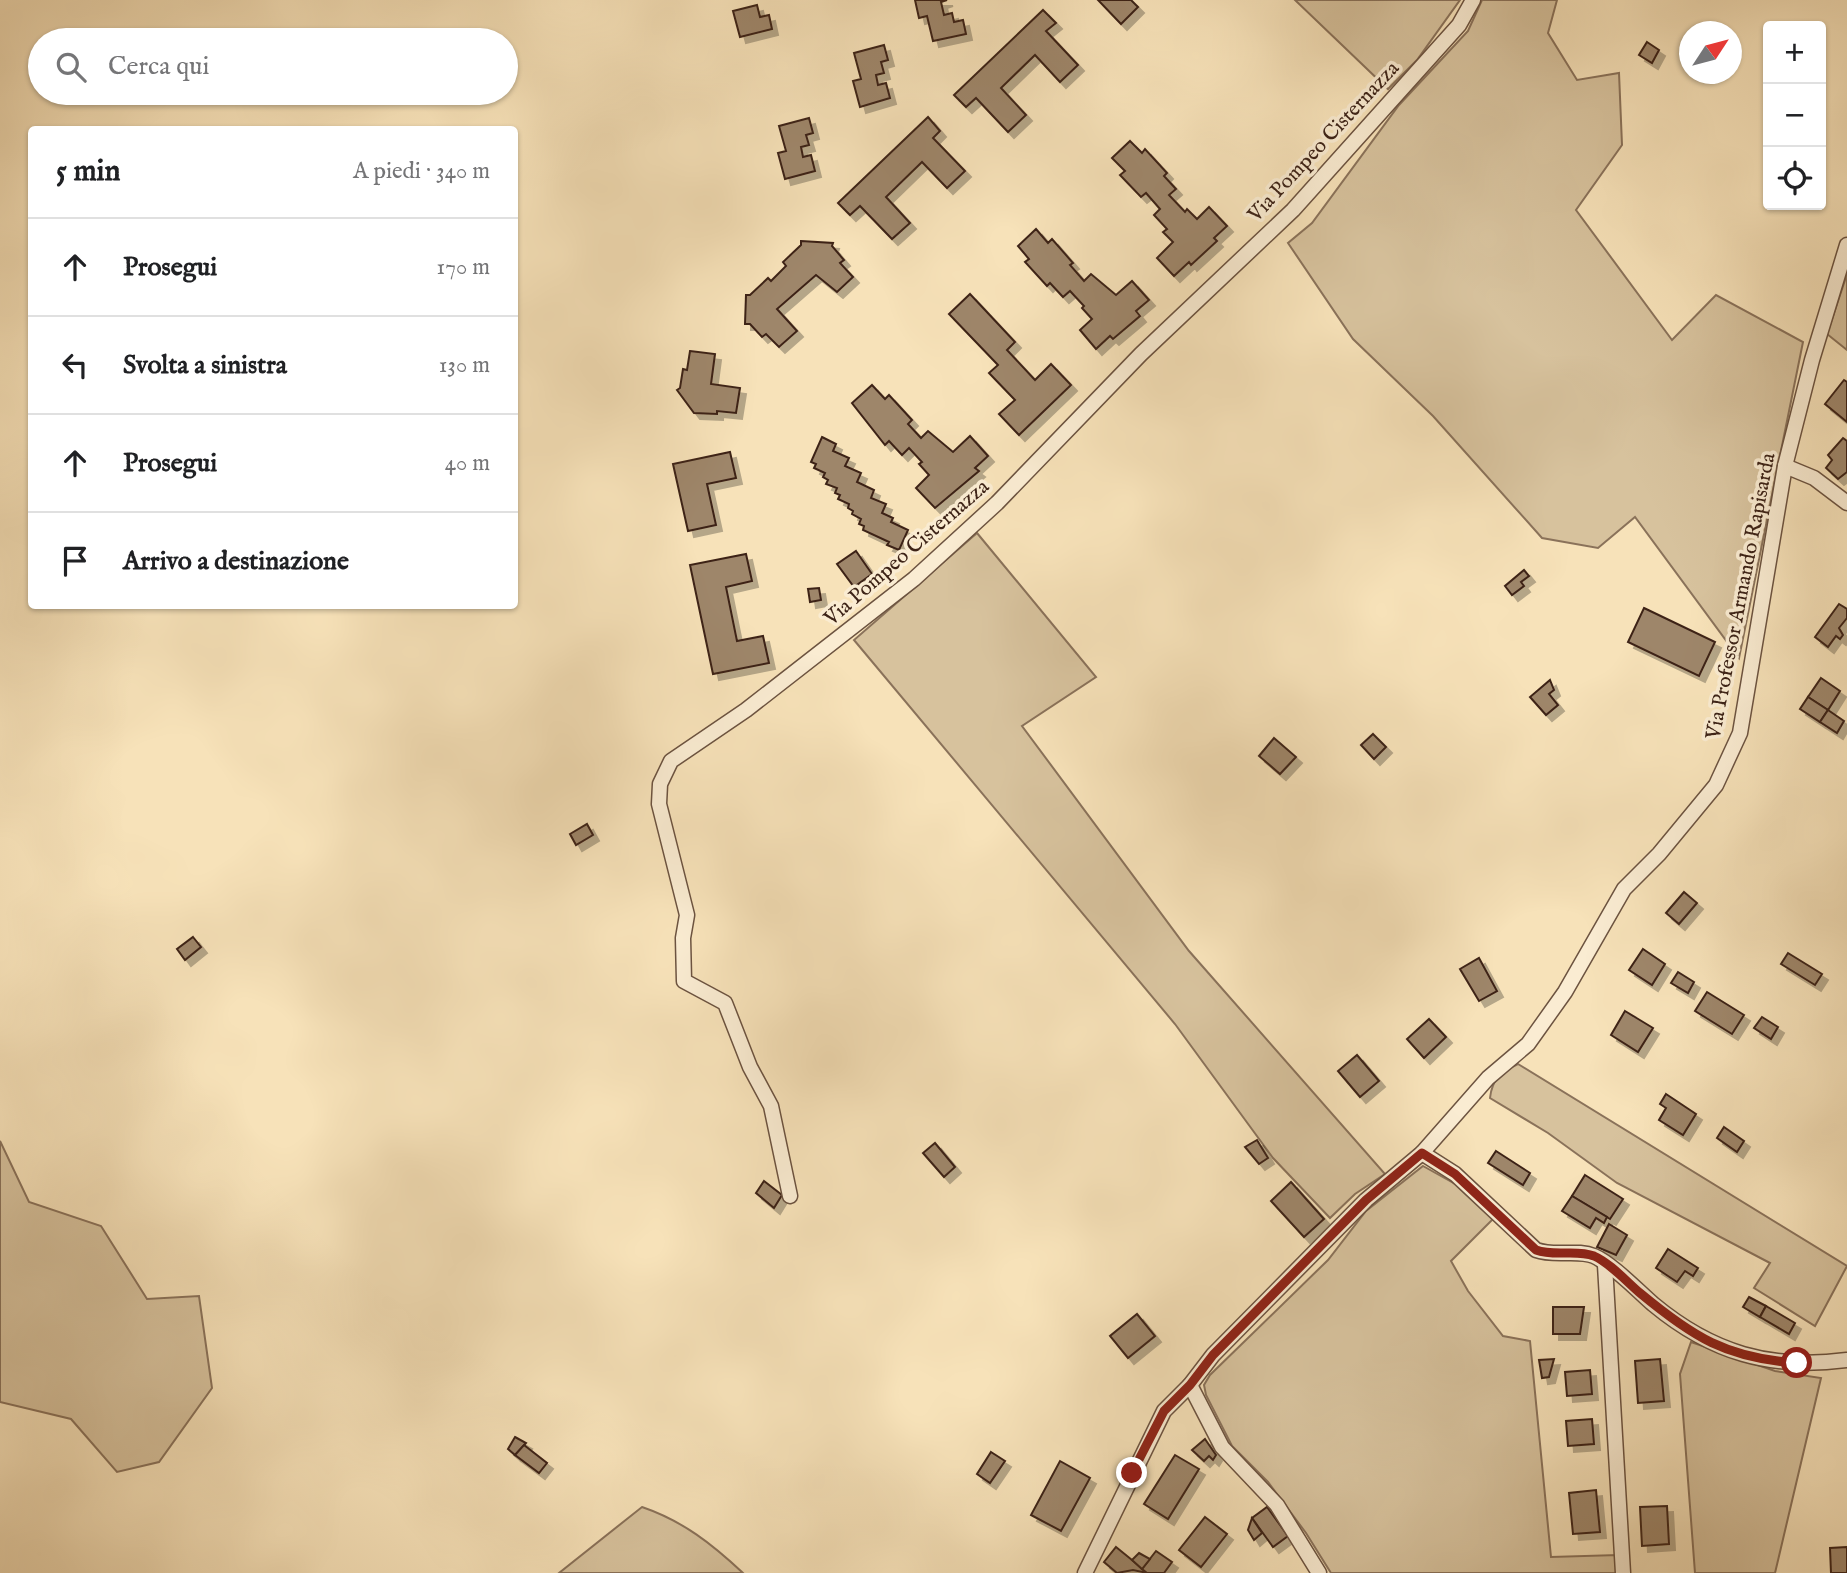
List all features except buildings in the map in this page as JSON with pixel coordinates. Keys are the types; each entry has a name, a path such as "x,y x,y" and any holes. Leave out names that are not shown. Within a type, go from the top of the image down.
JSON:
{"street":[{"name":"Via Pompeo Cisternazza","path":"790,1196 771,1106 750,1067 726,1003 684,981 683,938 687,915 659,804 660,784 671,761 746,710 914,579 997,503 1141,354 1293,210 1459,25 1473,0"},
{"name":"Via Professor Armando Rapisarda","path":"1085,1573 1164,1411 1190,1385 1213,1355 1366,1200 1422,1153 1488,1078 1528,1044 1544,1024 1624,889 1659,853 1716,785 1740,733 1785,466 1812,360 1847,245"},
{"path":"1785,466 1814,478 1847,503"},
{"path":"1422,1153 1455,1174 1536,1250 1547,1254 1595,1256 1692,1335 1717,1347 1769,1361 1826,1363 1847,1360"},
{"path":"1605,1265 1623,1573"},
{"path":"1190,1385 1222,1447 1277,1505 1319,1573"}],"shaded area":[{"path":"1295,0 1460,0 1417,60 1388,89"},
{"path":"1482,0 1557,0 1548,33 1577,80 1619,73 1622,145 1576,210 1672,340 1716,295 1803,342 1739,658 1635,517 1598,548 1542,538 1433,416 1353,339 1288,243 1312,223 1399,105 1468,31"},
{"path":"1847,274 1847,350 1827,334"},
{"path":"977,533 1096,677 1022,726 1189,951 1385,1174 1355,1194 1330,1218 1273,1158 1175,1024 854,640"},
{"path":"1518,1064 1847,1266 1815,1326 1754,1288 1770,1263 1617,1183 1548,1133 1490,1098 1498,1077"},
{"path":"0,1141 29,1202 101,1226 147,1299 199,1296 212,1388 159,1462 117,1472 71,1419 0,1402"},
{"path":"1423,1166 1457,1185 1493,1219 1451,1261 1468,1291 1503,1336 1530,1341 1551,1557 1618,1555 1619,1573 1331,1573 1306,1533 1268,1482 1232,1446 1206,1395 1204,1385 1210,1375 1328,1260 1366,1211"},
{"path":"1691,1342 1775,1371 1821,1378 1775,1573 1695,1573 1680,1374"},
{"path":"642,1507 671,1519 696,1534 743,1573 559,1573"}],"route":[{"path":"1132,1473 1164,1411 1190,1385 1213,1355 1366,1200 1422,1153 1455,1174 1536,1250 1547,1254 1595,1256 1692,1335 1717,1347 1769,1361 1797,1363"}]}
